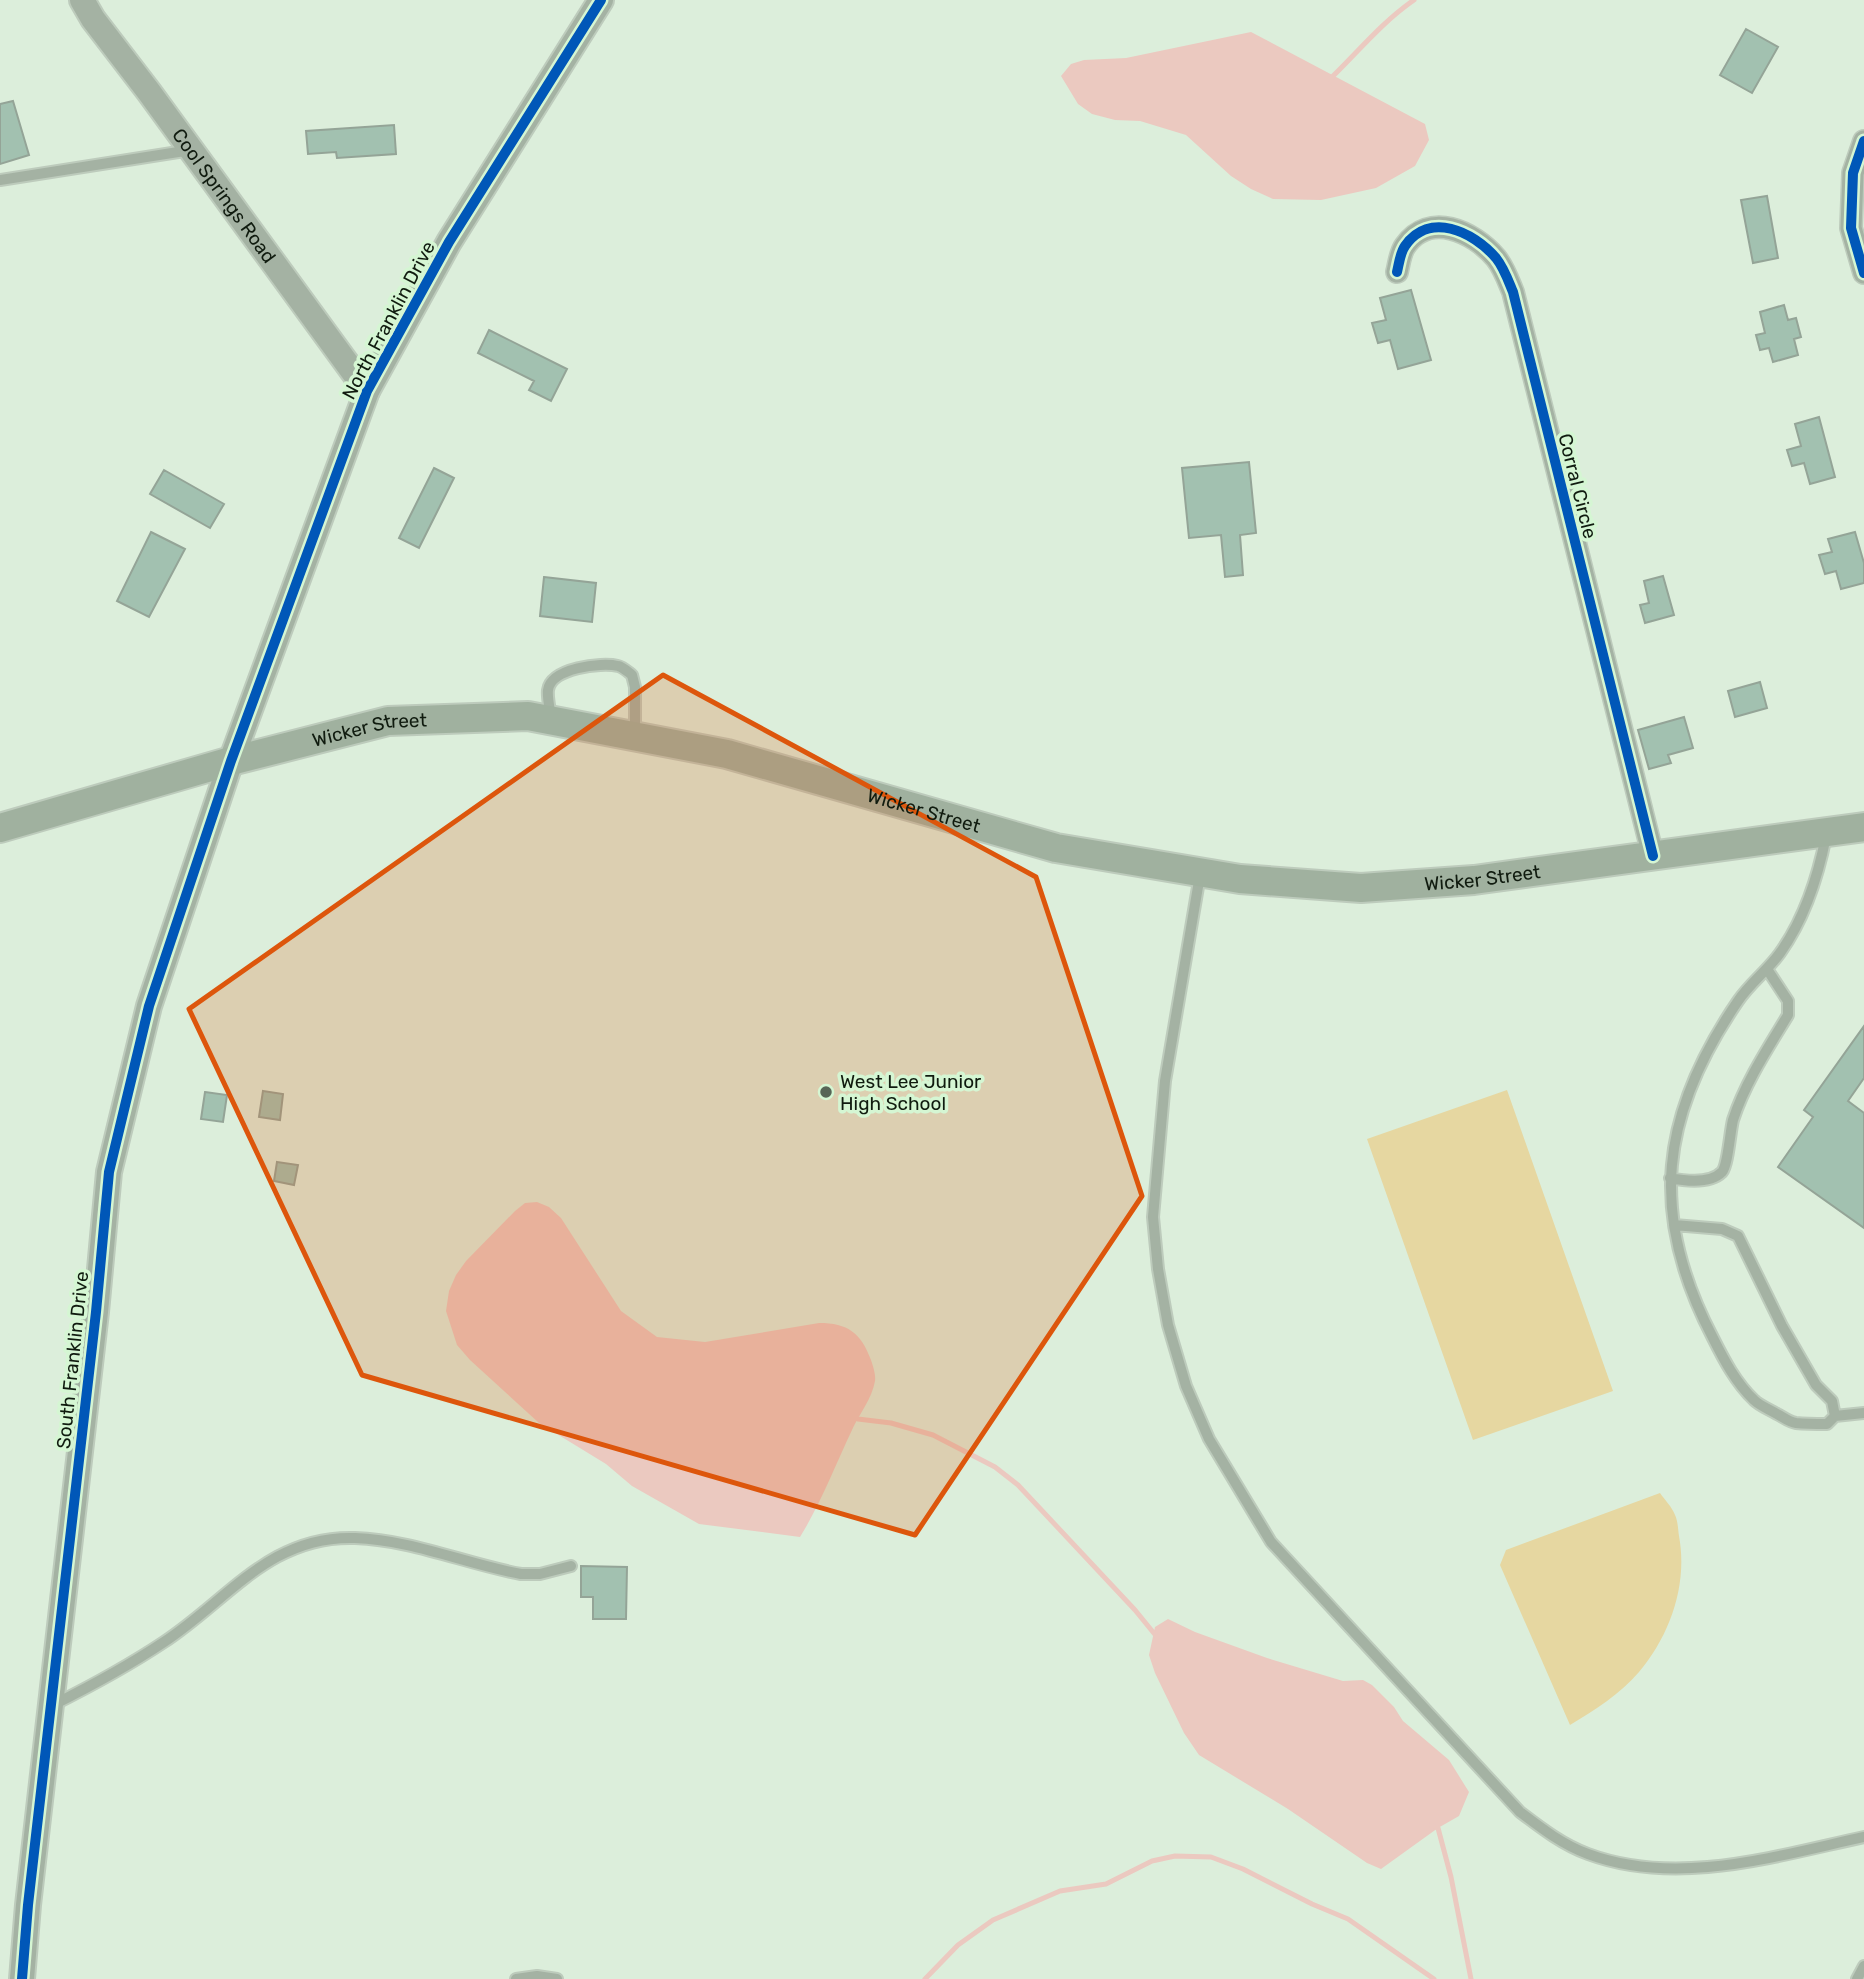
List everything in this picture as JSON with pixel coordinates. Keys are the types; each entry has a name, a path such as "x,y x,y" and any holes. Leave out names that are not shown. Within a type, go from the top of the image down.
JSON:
{"main road":[{"name":"Wicker Street","path":"0,828 231,761 388,721 528,716 727,754 1056,848 1240,878 1361,888 1474,880 1864,827"}],"street":[{"name":"Cool Springs Road","path":"82,0 93,19 367,391"},
{"name":"North Franklin Drive","path":"231,761 367,391 449,242 601,0"},
{"path":"1864,141 1853,173 1851,228 1864,273"},
{"name":"Corral Circle","path":"1397,272 1403,248 1415,234 1432,227 1451,227 1483,246 1506,274 1513,292 1653,856"},
{"name":"South Franklin Drive","path":"22,1979 109,1172 149,1006 231,761"}],"lane":[{"path":"0,180 191,150"},
{"path":"551,721 548,688 554,679 562,673 582,667 619,666 632,675 635,687 635,737"},
{"path":"1826,833 1821,864 1803,915 1780,954 1740,997 1716,1035 1688,1093 1674,1137 1670,1178 1680,1259 1701,1314 1730,1370 1755,1401 1793,1423 1827,1424 1835,1416 1864,1413"},
{"path":"1200,872 1162,1106 1153,1217 1158,1269 1168,1325 1186,1386 1209,1439 1272,1542 1520,1812 1552,1836 1588,1854 1634,1866 1670,1870 1763,1859 1864,1837"},
{"path":"1670,1178 1688,1181 1716,1177 1725,1169 1734,1120 1744,1095 1788,1015 1788,1001 1767,969"},
{"path":"1674,1226 1722,1229 1738,1236 1782,1326 1816,1385 1832,1401 1835,1416"},
{"path":"51,1707 164,1642 195,1621 237,1583 267,1561 319,1541 357,1538 394,1542 521,1574 540,1574 571,1566"},
{"path":"1857,1979 1864,1966"},
{"path":"516,1979 537,1976 557,1979"}],"highlighted area":[{"path":"663,675 1036,877 1142,1196 915,1535 362,1375 189,1009"}],"shaded area":[{"path":"1251,32 1425,124 1429,140 1415,166 1376,188 1321,200 1273,199 1231,176 1186,135 1140,121 1115,120 1092,114 1078,104 1061,76 1071,64 1084,60 1126,58"},
{"path":"1507,1090 1613,1391 1473,1440 1367,1139"},
{"path":"537,1202 549,1207 561,1218 621,1311 657,1337 705,1342 819,1323 838,1325 858,1336 873,1365 873,1388 800,1537 699,1524 632,1486 606,1464 539,1423 457,1345 446,1311 449,1291 456,1275 466,1261 515,1211 525,1203"},
{"path":"1660,1493 1676,1517 1681,1554 1678,1591 1668,1626 1650,1658 1632,1680 1607,1701 1570,1725 1500,1565 1506,1550"},
{"path":"1168,1619 1195,1632 1267,1658 1343,1681 1363,1680 1372,1685 1394,1707 1403,1721 1449,1760 1469,1792 1459,1816 1381,1869 1367,1863 1288,1809 1199,1755 1184,1733 1149,1655 1155,1627"}],"building":[{"path":"1746,29 1778,47 1752,93 1720,75"},
{"path":"13,101 29,155 0,164 0,104"},
{"path":"394,125 396,154 337,158 336,152 308,154 306,131"},
{"path":"1767,196 1778,258 1753,263 1741,200"},
{"path":"1411,290 1431,360 1398,369 1390,340 1378,343 1372,323 1386,320 1380,298"},
{"path":"1784,305 1788,320 1796,318 1801,337 1794,339 1798,355 1773,362 1769,348 1760,350 1756,335 1765,333 1760,312"},
{"path":"489,330 567,369 551,401 529,390 534,381 478,353"},
{"path":"1819,417 1835,477 1810,484 1804,463 1792,466 1787,450 1801,446 1795,424"},
{"path":"1249,462 1256,533 1240,535 1243,575 1225,577 1221,535 1189,538 1182,468"},
{"path":"434,468 454,478 419,548 399,538"},
{"path":"164,470 224,504 210,528 150,494"},
{"path":"151,532 185,549 149,617 117,601"},
{"path":"1855,532 1864,563 1864,583 1841,589 1836,571 1825,574 1819,555 1832,552 1828,539"},
{"path":"1663,576 1674,615 1645,623 1640,605 1649,603 1644,581"},
{"path":"544,577 596,583 592,622 540,616"},
{"path":"1760,682 1767,708 1735,717 1728,691"},
{"path":"1684,717 1693,748 1668,755 1671,763 1649,769 1638,730"},
{"path":"1864,1026 1864,1078 1848,1101 1864,1113 1864,1228 1778,1167 1813,1117 1804,1110"},
{"path":"263,1091 283,1094 280,1120 259,1117"},
{"path":"205,1092 227,1095 223,1122 201,1119"},
{"path":"277,1162 298,1165 294,1185 274,1181"},
{"path":"581,1566 627,1567 626,1619 593,1619 593,1597 581,1597"}],"waterway":[{"path":"1330,79 1381,28 1414,0"},
{"path":"852,1416 933,1435 995,1467 1018,1485 1157,1637"},
{"path":"1431,1825 1438,1828 1451,1877 1471,1979"},
{"path":"925,1979 958,1945 993,1920 1060,1891 1106,1884 1152,1861 1175,1856 1211,1857 1243,1869 1348,1919 1434,1979"}],"cycle path":[{"path":"22,1979 109,1172 149,1006 231,761 367,391 449,242 601,0"},
{"path":"1864,141 1853,173 1851,228 1864,273"},
{"path":"1397,272 1405,246 1415,235 1438,227 1463,233 1475,240 1496,258 1506,274 1513,292 1653,856"}],"place":[{"name":"West Lee Junior High School","path":"826,1092"}]}
